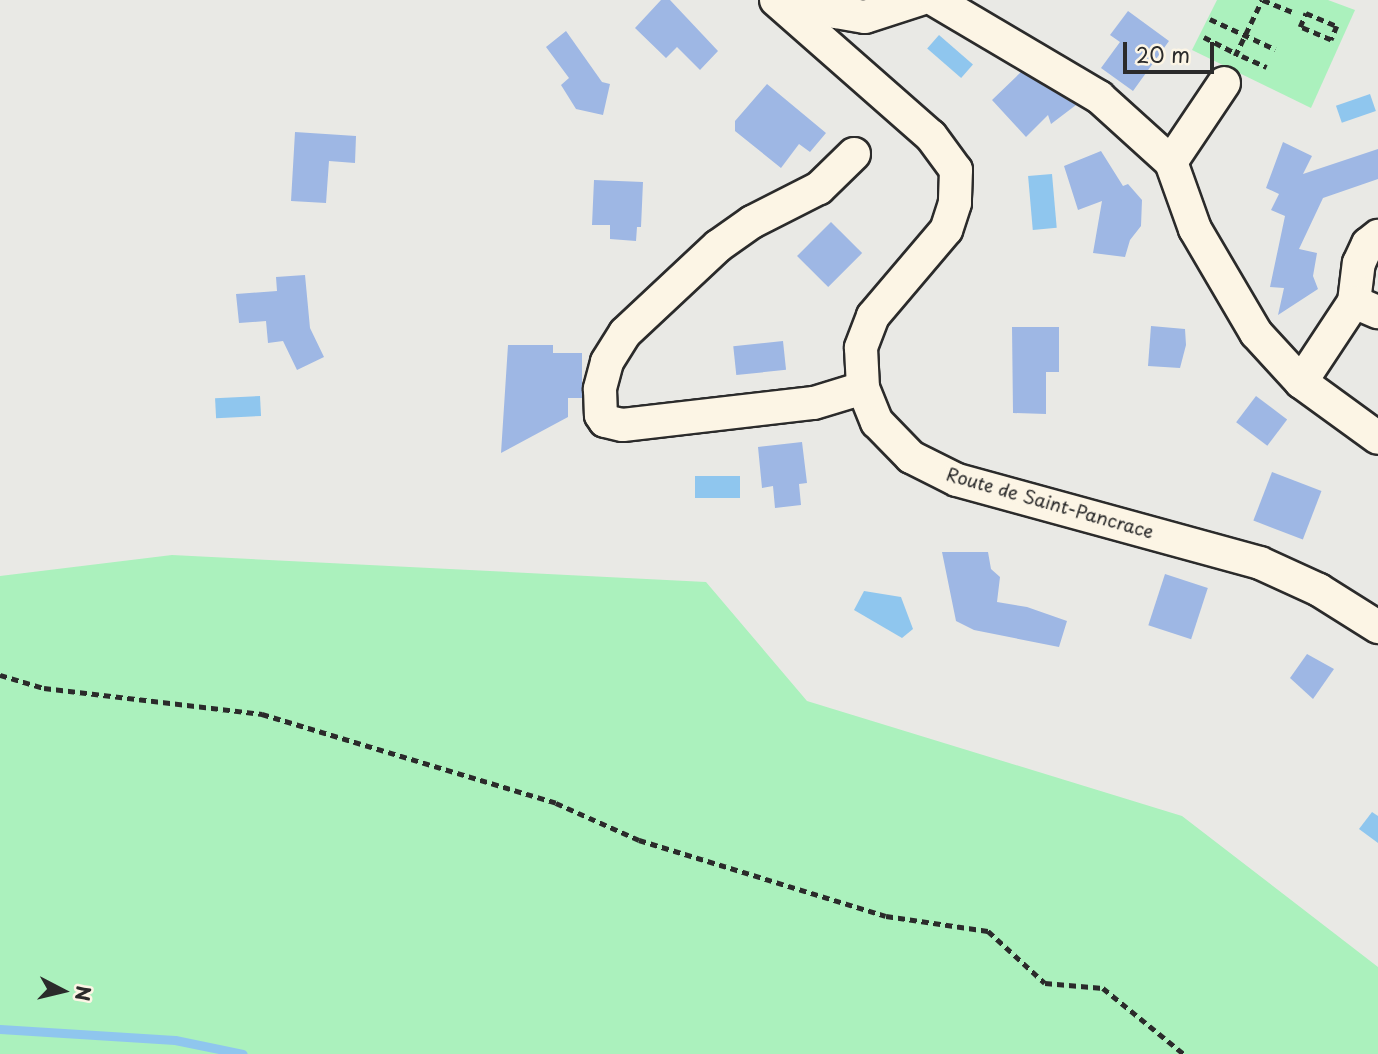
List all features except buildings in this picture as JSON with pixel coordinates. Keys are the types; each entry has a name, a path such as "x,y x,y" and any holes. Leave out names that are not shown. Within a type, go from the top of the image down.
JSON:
{"street":[{"name":"Route de Saint-Pancrace","path":"776,0 931,135 956,170 955,203 946,230 873,316 861,348 863,388 877,422 911,457 957,480 1260,563 1319,590 1378,626"},
{"path":"814,0 836,12 865,17 918,0"},
{"path":"935,0 1099,97 1171,162 1195,229 1256,333 1301,382 1378,438"},
{"path":"1171,162 1224,83"},
{"path":"854,154 819,188 752,222 718,246 625,333 607,362 600,389 601,415 605,421 623,425 814,403 863,388"},
{"path":"1301,382 1366,307 1359,263 1378,236"}],"path":[{"path":"1224,83 1263,0 1292,12"},
{"path":"1306,13 1337,26 1331,40 1300,27 1306,13"},
{"path":"1210,19 1275,49"},
{"path":"0,675 44,688 262,714 556,803 639,840 886,916 988,931 1045,983 1103,988 1184,1054"}],"green space":[{"path":"1217,0 1328,0 1355,10 1311,108 1192,50"},
{"path":"172,555 706,582 807,701 1182,816 1378,967 1378,1054 0,1054 0,576"}],"water":[{"path":"939,35 973,65 961,78 927,49"},
{"path":"1370,94 1376,111 1342,123 1336,106"},
{"path":"1052,174 1057,228 1033,230 1028,176"},
{"path":"260,396 261,416 216,418 215,398"},
{"path":"695,476 740,476 740,498 695,498"},
{"path":"864,591 901,597 913,629 902,638 854,610"},
{"path":"1372,812 1378,816 1378,843 1359,829"}],"waterway":[{"path":"0,1029 175,1040 243,1054"}]}
